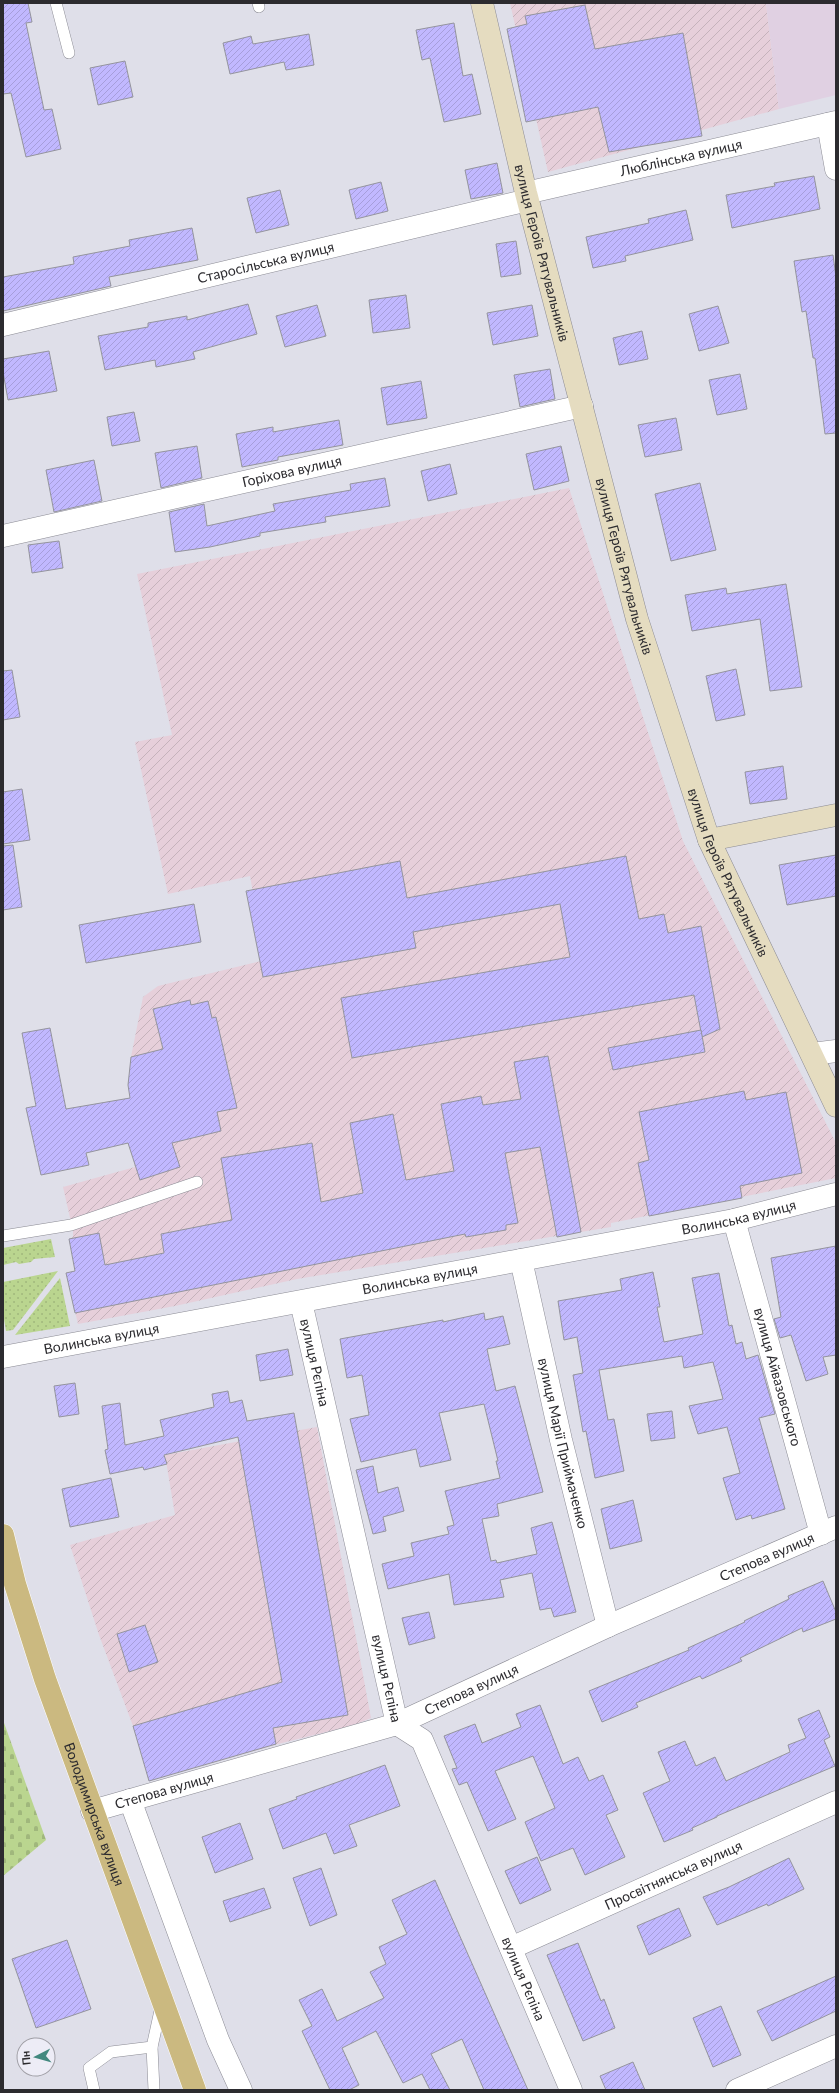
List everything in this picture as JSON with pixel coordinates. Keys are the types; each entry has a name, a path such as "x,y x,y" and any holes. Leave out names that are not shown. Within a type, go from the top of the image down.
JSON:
{"main road":[{"name":"Володимирська вулиця","path":"3,1536 15,1584 44,1679 195,2090"}],"street":[{"name":"вулиця Героїв Рятувальників","path":"482,3 527,196 637,619 709,840 836,1106"},
{"name":"Люблінська вулиця","path":"527,196 832,123"},
{"path":"832,123 836,169"},
{"name":"Старосільська вулиця","path":"3,325 527,196"},
{"name":"Горіхова вулиця","path":"3,536 582,406"},
{"path":"709,840 836,814"},
{"path":"812,1054 836,1051"},
{"name":"Волинська вулиця","path":"3,1357 734,1220 836,1194"},
{"name":"вулиця Айвазовського","path":"734,1220 828,1530"},
{"name":"вулиця Марії Приймаченко","path":"521,1260 561,1440 608,1626"},
{"name":"вулиця Рєпіна","path":"301,1302 397,1724 422,1740 571,2090"},
{"name":"Степова вулиця","path":"92,1811 397,1724 608,1626 828,1530"},
{"path":"130,1800 218,2040 241,2090"},
{"name":"Просвітнянська вулиця","path":"511,1948 836,1802"},
{"path":"736,2090 836,2046"}],"lane":[{"path":"56,3 69,53"},
{"path":"3,1236 71,1225 197,1182"},
{"path":"154,2090 152,2047 162,2001"},
{"path":"94,2090 89,2068 112,2052 152,2047"}],"shaded area":[{"path":"510,3 766,3 779,109 548,172"},
{"path":"766,3 836,3 836,95 779,109"},
{"path":"569,488 683,841 836,1143 836,1178 611,1223 611,1227 297,1279 175,1306 78,1324 66,1273 75,1271 69,1239 73,1237 73,1231 63,1187 135,1167 134,1162 144,1158 128,1085 131,1057 143,997 158,986 265,960 250,876 168,894 135,742 172,735 137,574"},
{"path":"317,1427 371,1718 354,1725 278,1744 149,1781 133,1726 99,1635 70,1545 175,1515 165,1455"}],"green space":[{"path":"51,1239 55,1257 34,1259 31,1262 19,1264 16,1262 3,1265 3,1248"},
{"path":"58,1271 13,1330 6,1331 3,1313 3,1282"},
{"path":"60,1278 70,1326 15,1335"},
{"path":"3,1720 46,1840 3,1876"}],"building":[{"path":"3,3 28,3 32,22 26,23 44,110 52,109 61,149 26,157 11,93 3,94"},
{"path":"585,5 595,49 683,33 702,136 609,152 598,107 526,122 507,29 527,24 525,16"},
{"path":"454,23 463,76 472,74 481,114 444,122 430,58 422,60 416,30"},
{"path":"309,34 314,65 286,70 284,62 230,74 223,43 251,36 253,44"},
{"path":"125,61 133,97 98,105 90,68"},
{"path":"497,163 503,193 471,199 465,170"},
{"path":"814,176 820,209 732,228 726,195 775,186 774,183"},
{"path":"381,182 388,211 356,219 349,190"},
{"path":"280,190 289,225 256,233 247,198"},
{"path":"686,210 693,240 625,256 626,261 593,268 586,237 649,223 648,219"},
{"path":"192,228 198,260 109,277 111,286 3,311 3,277 74,264 73,257 130,246 129,240"},
{"path":"516,241 521,274 501,277 496,244"},
{"path":"833,255 836,277 836,433 825,434 815,358 813,358 806,311 802,312 794,261"},
{"path":"406,295 410,328 373,333 369,300"},
{"path":"248,304 257,334 193,352 195,359 156,367 155,360 105,370 98,336 148,327 148,323 187,316 187,320"},
{"path":"317,305 326,336 285,347 276,316"},
{"path":"532,305 538,336 493,345 487,313"},
{"path":"718,306 729,343 699,351 689,314"},
{"path":"642,331 648,359 619,365 613,338"},
{"path":"49,351 57,391 8,400 3,372 3,359"},
{"path":"550,369 555,399 520,407 514,375"},
{"path":"740,374 747,409 717,415 709,380"},
{"path":"421,381 427,418 387,425 381,388"},
{"path":"134,412 140,441 112,446 107,417"},
{"path":"676,418 682,450 645,457 638,425"},
{"path":"339,420 343,445 278,457 278,460 242,467 236,434 273,427 273,432"},
{"path":"197,446 202,478 161,488 155,453"},
{"path":"561,446 569,481 534,490 526,454"},
{"path":"94,460 102,501 54,512 46,470"},
{"path":"450,464 457,494 428,501 421,471"},
{"path":"385,478 390,506 325,517 326,522 260,533 260,536 210,547 175,552 169,512 204,504 207,526 275,511 273,504 351,490 350,484"},
{"path":"700,483 716,550 671,561 655,494"},
{"path":"59,541 63,568 32,573 28,545"},
{"path":"786,584 802,687 770,691 760,619 692,631 685,595 726,588 727,594"},
{"path":"736,669 745,715 716,721 706,676"},
{"path":"12,670 20,717 3,720 3,671"},
{"path":"783,766 787,799 750,804 745,772"},
{"path":"22,789 30,840 3,844 3,792"},
{"path":"13,845 22,907 3,910 3,846"},
{"path":"836,855 836,896 787,905 779,865"},
{"path":"626,856 639,919 664,914 668,933 701,926 720,1029 702,1037 694,995 352,1058 341,998 570,957 560,904 413,932 416,948 263,977 246,891 400,861 407,898"},
{"path":"194,904 201,942 86,963 79,925"},
{"path":"190,1000 191,1005 208,1001 212,1018 216,1017 237,1108 217,1112 221,1131 172,1143 180,1167 140,1180 128,1143 86,1153 89,1165 41,1175 26,1108 36,1106 22,1033 50,1028 66,1109 130,1098 128,1085 131,1057 163,1049 153,1009"},
{"path":"701,1030 705,1052 613,1070 608,1048"},
{"path":"548,1056 581,1232 557,1237 540,1147 505,1153 518,1223 506,1225 506,1230 466,1237 465,1234 75,1313 66,1273 75,1271 69,1239 99,1233 105,1265 164,1253 161,1234 232,1220 221,1158 312,1143 321,1202 363,1193 350,1123 393,1114 406,1180 454,1171 441,1104 481,1096 483,1105 521,1099 514,1062"},
{"path":"744,1091 746,1100 786,1092 802,1173 740,1186 742,1198 649,1216 638,1163 649,1160 639,1112"},
{"path":"836,1246 836,1355 823,1357 828,1374 806,1381 791,1335 780,1338 774,1319 781,1317 771,1258"},
{"path":"653,1272 660,1307 657,1307 664,1342 703,1334 692,1278 719,1273 729,1326 732,1325 736,1344 742,1342 746,1359 758,1355 775,1414 759,1418 785,1509 752,1519 751,1515 736,1520 723,1478 740,1473 727,1427 698,1434 689,1406 723,1399 713,1362 684,1368 682,1356 599,1370 608,1420 614,1419 624,1471 595,1478 586,1431 583,1432 573,1375 583,1373 577,1337 564,1340 558,1301 622,1290 620,1279"},
{"path":"484,1313 485,1320 503,1316 510,1344 487,1349 496,1391 515,1386 543,1492 497,1504 499,1516 482,1519 491,1561 496,1560 497,1563 537,1554 531,1528 552,1522 576,1612 554,1617 551,1608 540,1610 532,1573 500,1580 504,1597 454,1605 449,1574 388,1589 382,1564 414,1556 411,1543 449,1534 447,1527 454,1525 445,1491 500,1478 496,1461 498,1461 484,1404 439,1413 451,1460 420,1467 416,1449 361,1462 350,1419 369,1415 362,1375 347,1378 340,1339 443,1320 443,1322"},
{"path":"288,1349 293,1375 260,1381 256,1355"},
{"path":"75,1383 79,1414 59,1417 54,1386"},
{"path":"228,1391 230,1403 242,1400 247,1421 294,1413 348,1715 273,1728 276,1744 149,1781 133,1726 282,1682 238,1437 164,1455 167,1464 144,1470 143,1467 110,1474 105,1450 108,1449 102,1406 120,1403 125,1445 164,1436 160,1420 214,1407 212,1394"},
{"path":"672,1411 675,1438 651,1441 647,1414"},
{"path":"373,1466 378,1493 398,1487 404,1511 383,1517 386,1531 373,1534 356,1470"},
{"path":"111,1478 119,1517 70,1527 62,1489"},
{"path":"633,1500 642,1541 610,1549 601,1509"},
{"path":"823,1581 836,1612 836,1619 803,1632 802,1628 740,1658 742,1661 702,1679 700,1676 636,1703 638,1707 602,1722 589,1691 689,1650 688,1648 745,1622 744,1621 789,1599 788,1596"},
{"path":"429,1612 435,1638 409,1645 402,1618"},
{"path":"145,1625 158,1662 129,1672 117,1634"},
{"path":"540,1705 563,1764 578,1757 589,1781 603,1775 618,1810 606,1815 625,1857 585,1875 573,1848 541,1861 525,1822 555,1808 533,1756 495,1771 516,1819 488,1831 467,1782 459,1785 452,1769 457,1768 444,1736 475,1724 482,1743 521,1727 516,1714"},
{"path":"819,1710 830,1737 824,1740 835,1766 717,1816 692,1828 693,1830 664,1842 643,1793 670,1781 658,1752 685,1741 696,1766 715,1757 726,1781 790,1752 788,1745 806,1738 798,1719"},
{"path":"385,1765 400,1806 349,1825 357,1846 334,1854 326,1833 283,1849 269,1809 297,1799 296,1797"},
{"path":"240,1823 253,1859 215,1873 202,1837"},
{"path":"537,1857 551,1890 520,1904 505,1871"},
{"path":"789,1858 804,1889 768,1906 767,1904 717,1925 703,1897 729,1887"},
{"path":"321,1868 337,1915 310,1926 293,1878"},
{"path":"435,1880 528,2090 484,2090 462,2039 431,2054 450,2090 430,2090 422,2074 403,2083 376,2031 342,2048 359,2085 349,2090 330,2090 302,2031 312,2026 299,2000 322,1989 337,2021 384,1998 370,1972 386,1964 379,1947 407,1934 392,1900"},
{"path":"264,1888 271,1908 230,1922 223,1901"},
{"path":"679,1908 691,1936 649,1955 637,1926"},
{"path":"67,1940 91,2009 36,2028 12,1959"},
{"path":"578,1943 601,2001 604,1999 615,2028 583,2041 547,1955"},
{"path":"836,1976 836,2011 772,2041 757,2011"},
{"path":"721,2006 741,2055 713,2067 693,2018"},
{"path":"633,2062 645,2090 606,2090 600,2076"}]}
